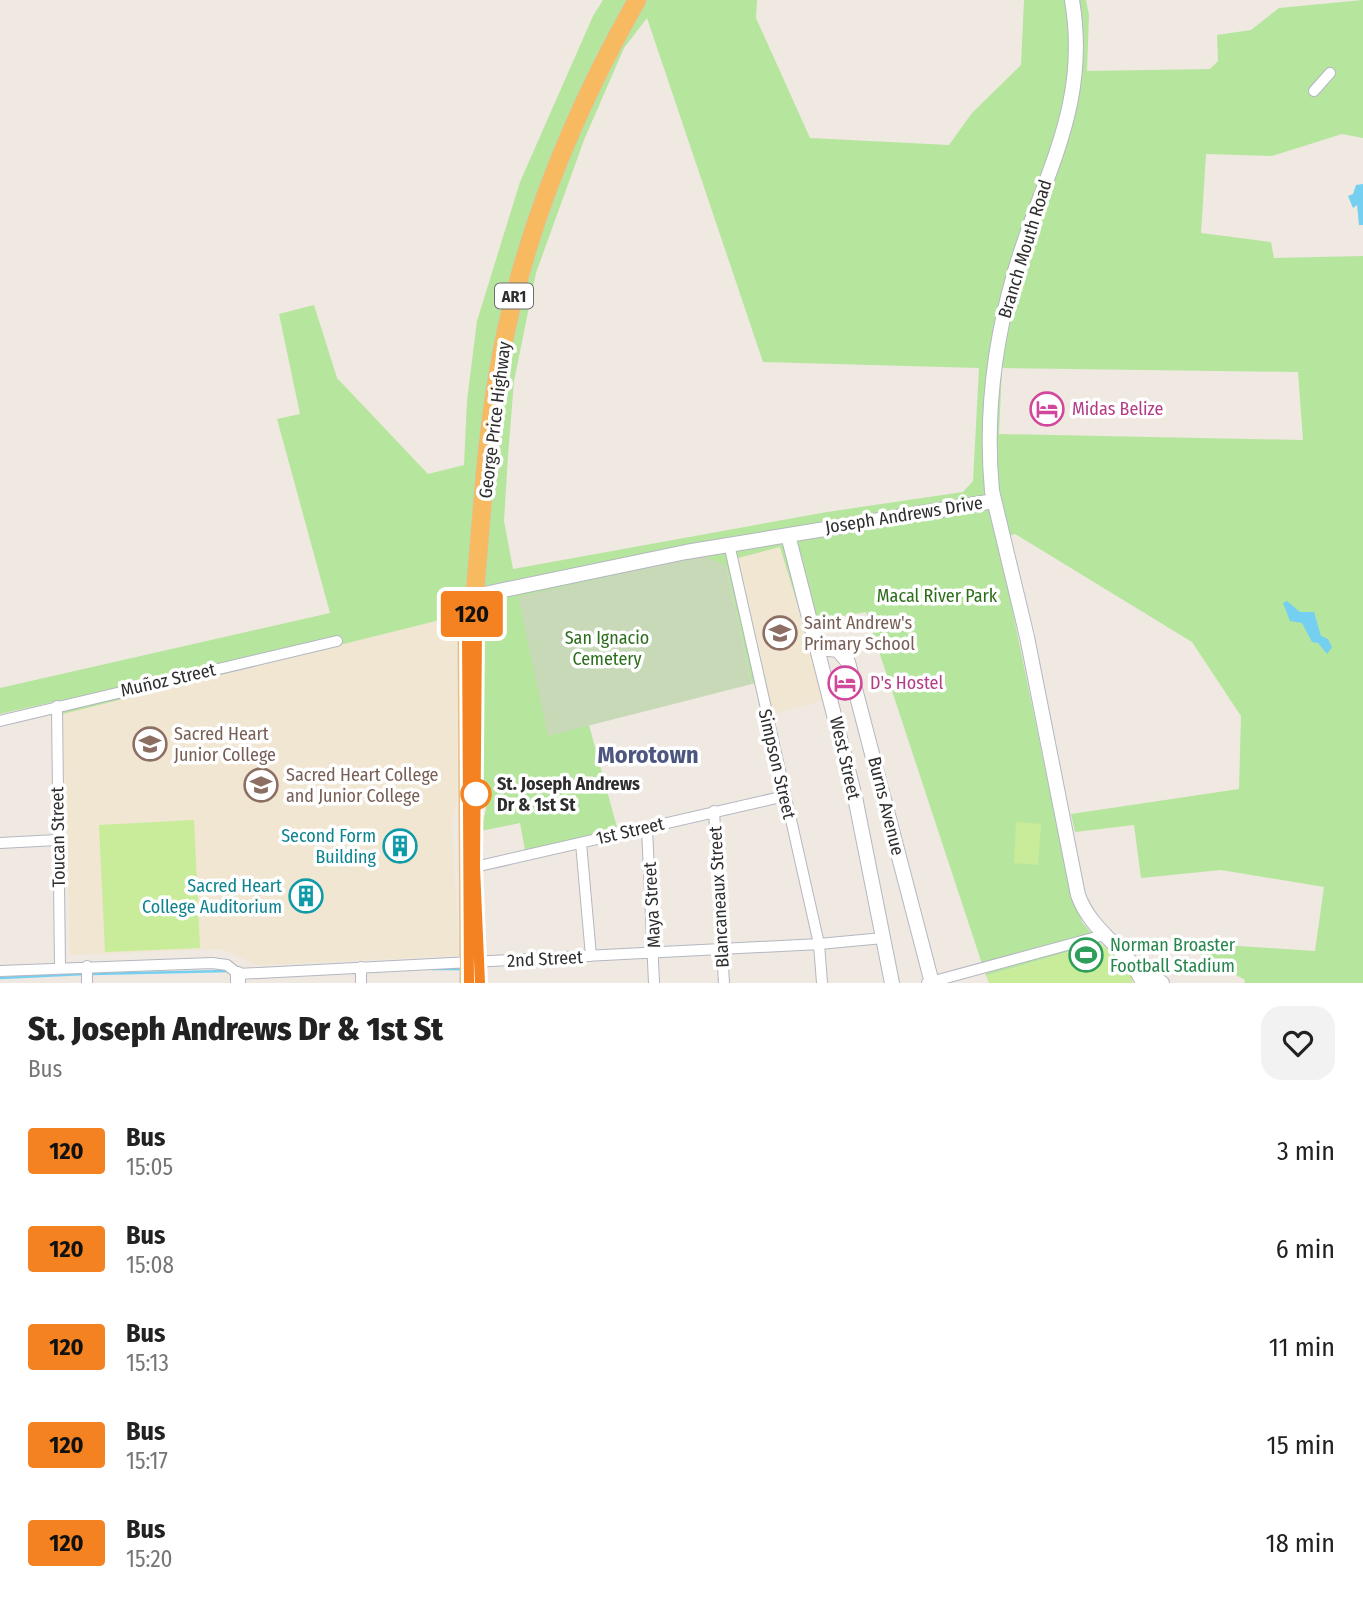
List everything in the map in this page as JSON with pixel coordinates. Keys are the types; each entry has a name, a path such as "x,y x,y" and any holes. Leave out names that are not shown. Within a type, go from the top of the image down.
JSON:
{"highway":[{"name":"George Price Highway","path":"474,605 495,387 520,273 568,136 637,0"},
{"name":"AR1","path":"469,983 473,962 475,867 477,632 474,605"},
{"name":"AR1","path":"474,605 467,631 473,962 480,983"}],"street":[{"name":"Branch Mouth Road","path":"994,501 990,469 990,424 996,347 1027,233 1069,119 1076,43 1072,0"},
{"path":"1314,91 1330,73"},
{"name":"Joseph Andrews Drive","path":"474,605 729,544 994,501 1027,637 1074,877 1088,918 1134,964 1143,983"},
{"name":"West Street","path":"788,535 855,797 892,983"},
{"name":"Simpson Street","path":"729,544 819,944 822,983"},
{"name":"Muñoz Street","path":"0,721 337,641"},
{"name":"Burns Avenue","path":"819,648 838,650 848,662 930,983"},
{"name":"Toucan Street","path":"57,706 60,968"},
{"name":"1st Street","path":"475,867 785,796"},
{"name":"Blancaneaux Street","path":"714,811 724,983"},
{"name":"Maya Street","path":"647,828 655,953 654,983"},
{"path":"0,843 57,840"},
{"path":"581,843 591,956"},
{"path":"930,983 1104,935"},
{"name":"2nd Street","path":"0,971 212,963 227,965 238,978 361,967 819,944 883,938"},
{"path":"1134,964 1162,983"},
{"path":"87,966 87,983"},
{"path":"361,967 361,983"}],"shaded area":[{"name":"Saint Andrew's Primary School","path":"780,547 825,700 770,715 738,558"},
{"name":"Sacred Heart College and Junior College","path":"464,614 458,686 457,800 452,822 459,956 257,965 222,949 70,955 63,714"}],"green space":[{"name":"Macal River Park","path":"603,0 757,0 756,18 810,138 949,145 972,113 1021,65 1024,0 1086,0 1089,15 1087,71 1210,69 1218,61 1217,35 1251,30 1279,8 1363,0 1363,138 1342,134 1272,156 1206,154 1201,233 1271,242 1274,258 1363,256 1363,983 1244,983 1245,980 1179,942 1315,951 1324,887 1221,870 1141,878 1134,825 1075,832 1071,814 1239,789 1241,716 1192,642 1015,534 998,540 1068,880 1082,922 1100,943 986,976 866,612 803,623 780,547 738,558 763,681 752,684 726,566 548,735 589,725 618,831 525,850 520,823 481,831 486,809 486,787 480,771 479,723 484,581 467,576 464,614 63,714 62,700 0,714 0,688 330,613 277,419 300,414 279,314 314,305 337,378 428,474 464,465 467,401 477,321 520,182 593,16","holes":["647,18 763,362 979,368 973,481 963,492 827,512 513,569 504,521 508,456 514,381 536,273 584,140 624,48","1002,368 1298,372 1303,440 999,434"]},
{"name":"San Ignacio Cemetery","path":"702,555 726,566 752,684 548,736 518,597"},
{"path":"194,820 200,948 105,952 99,825"},
{"path":"1016,822 1041,824 1038,865 1014,863"},
{"name":"Norman Broaster Football Stadium","path":"1100,943 1128,967 1133,983 989,983 986,976"}],"water":[{"path":"1363,184 1363,225 1359,225 1357,205 1353,208 1348,196 1353,194 1356,185"},
{"path":"1287,601 1300,612 1314,612 1321,636 1328,639 1332,647 1327,654 1318,643 1312,642 1302,623 1290,621 1283,603"}],"waterway":[{"path":"432,969 461,969"},
{"path":"91,974 227,971"},
{"path":"0,978 84,974"}],"bus line":[{"name":"120","path":"469,983 466,872 467,631 472,614 477,632 475,867 480,983"}],"place":[{"name":"Midas Belize","path":"1047,409"},
{"name":"Saint Andrew's Primary School","path":"780,633"},
{"name":"D's Hostel","path":"845,683"},
{"name":"Sacred Heart Junior College","path":"150,744"},
{"name":"Sacred Heart College and Junior College","path":"261,785"},
{"name":"St. Joseph Andrews Dr & 1st St","path":"476,794"},
{"name":"Second Form Building","path":"400,846"},
{"name":"Sacred Heart College Auditorium","path":"306,896"},
{"name":"Norman Broaster Football Stadium","path":"1086,955"}],"district":[{"name":"Morotown","path":"648,755"}]}
